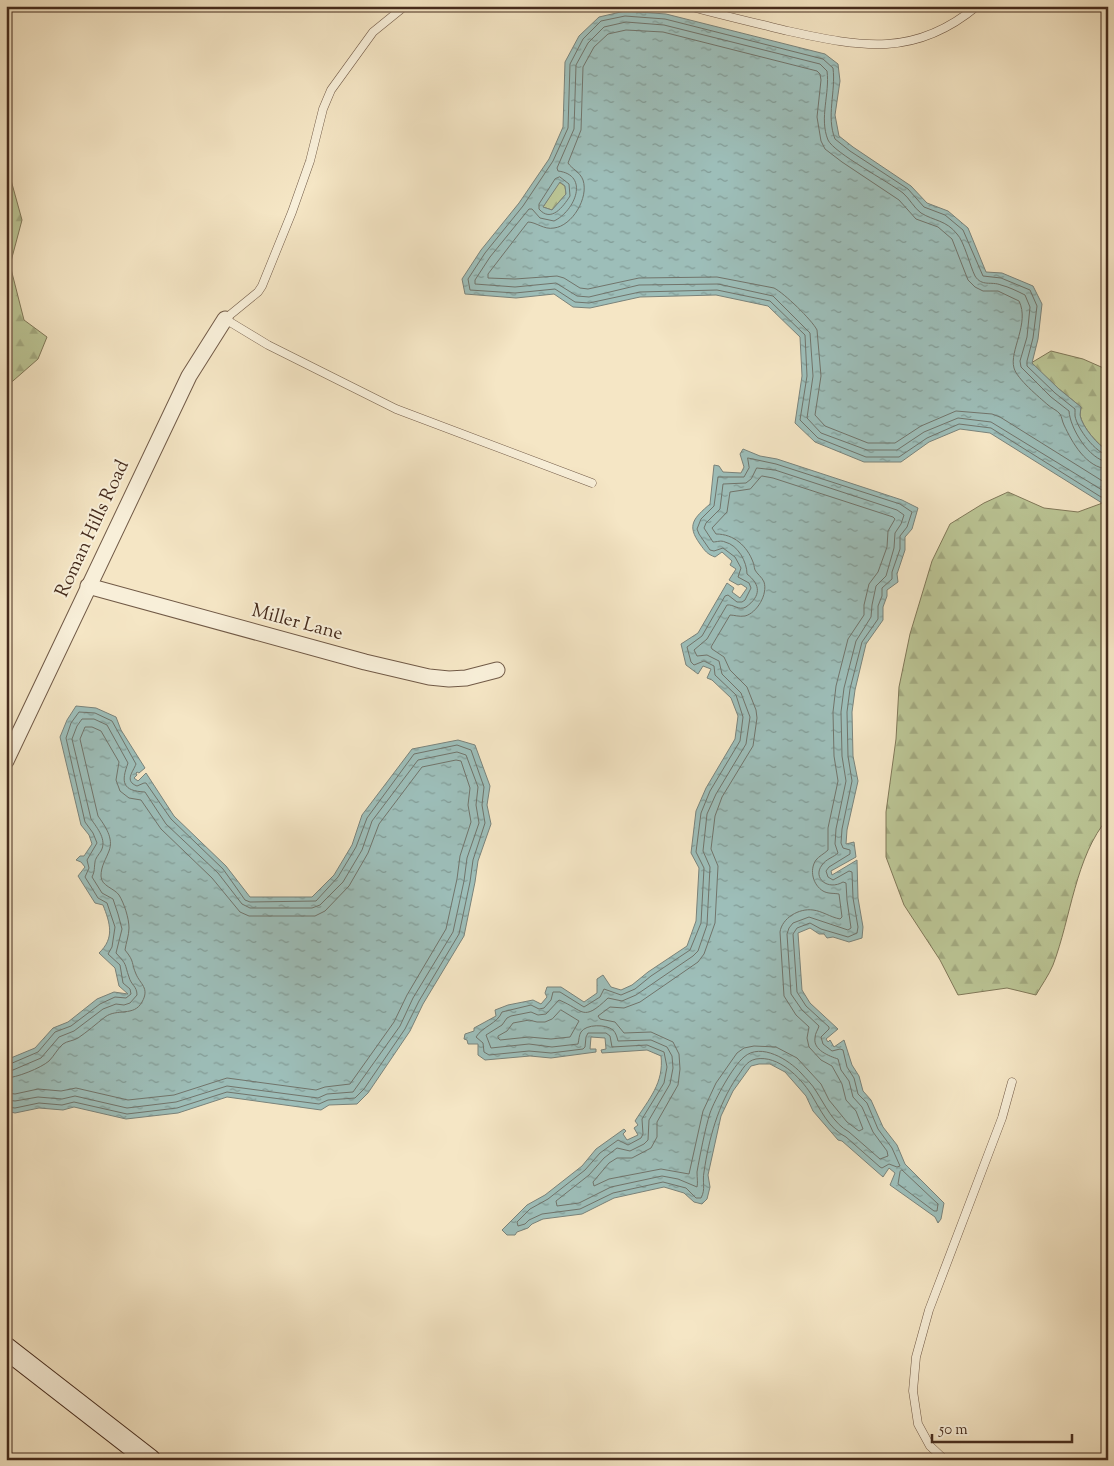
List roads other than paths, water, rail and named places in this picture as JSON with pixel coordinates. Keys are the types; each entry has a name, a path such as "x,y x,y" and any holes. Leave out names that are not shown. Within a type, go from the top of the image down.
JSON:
{"main road":[{"path":"6,1348 150,1460"}],"street":[{"name":"Roman Hills Road","path":"6,761 189,376 225,319"},
{"name":"Miller Lane","path":"88,586 365,662 429,677 466,678 497,670"}],"lane":[{"path":"405,6 374,32 331,90 323,109 310,161 262,286 258,292 225,319 268,345 396,408 592,483"},
{"path":"688,6 838,42 866,45 901,43 934,34 977,6"},
{"path":"945,1460 930,1446 918,1424 913,1391 916,1357 929,1310 1002,1118 1012,1082"}],"water":[{"path":"625,11 666,14 825,54 838,64 840,81 835,115 839,136 911,186 927,203 948,211 968,228 986,272 1002,273 1033,286 1042,304 1038,339 1032,363 1081,407 1081,420 1087,430 1108,451 1108,501 1102,503 990,433 960,429 929,442 901,462 864,462 815,442 795,423 802,376 800,337 768,306 716,295 640,297 590,308 573,307 554,294 516,298 465,294 462,279 481,250 519,203 549,159 563,127 565,62 579,36 599,17","holes":["560,182 565,186 566,194 552,210 543,207"]},
{"path":"743,449 902,500 918,508 912,529 905,537 905,550 897,574 898,582 887,590 883,607 883,620 866,644 855,690 852,712 853,756 858,781 847,830 846,844 854,842 856,857 831,871 832,875 857,860 858,898 863,927 862,938 849,942 833,937 827,938 824,934 819,934 810,928 798,933 802,990 810,1003 838,1029 826,1039 828,1042 830,1040 834,1047 844,1040 863,1091 871,1100 883,1127 897,1145 905,1164 944,1203 941,1219 938,1223 935,1217 890,1185 895,1173 889,1168 883,1177 842,1141 838,1140 813,1111 806,1096 785,1072 770,1064 759,1064 751,1066 733,1091 721,1116 708,1175 710,1187 707,1199 702,1204 694,1202 684,1193 664,1187 614,1198 582,1214 543,1219 517,1232 515,1235 507,1235 502,1230 527,1205 545,1195 582,1166 596,1149 624,1129 626,1131 623,1134 627,1140 638,1135 634,1128 638,1125 635,1121 658,1083 661,1056 647,1050 602,1053 601,1050 606,1049 605,1038 591,1037 590,1049 596,1049 596,1052 551,1058 530,1056 485,1060 478,1055 478,1044 468,1044 467,1040 464,1039 465,1034 474,1031 474,1028 496,1016 495,1010 508,1005 533,1000 541,1004 547,997 545,993 547,987 561,987 584,1002 597,993 597,979 603,975 611,987 621,990 632,985 687,946 696,921 699,868 691,853 696,811 706,788 735,739 738,716 731,698 712,680 707,678 711,669 703,666 698,674 686,665 681,644 698,633 727,583 734,588 732,592 740,598 747,588 729,580 736,569 730,565 732,561 722,552 715,557 706,552 693,532 693,527 696,518 710,504 714,465 719,466 723,472 741,473 744,467 740,454"},
{"path":"76,706 96,708 116,717 121,730 145,768 139,773 137,772 134,778 138,781 146,773 174,816 226,866 250,897 312,897 334,875 352,845 362,815 412,749 458,740 475,745 490,786 487,805 491,824 478,861 464,936 423,1004 410,1031 368,1093 357,1104 329,1105 321,1110 227,1097 178,1113 126,1119 74,1107 63,1110 39,1108 15,1113 6,1111 6,1060 35,1048 53,1028 68,1022 97,999 114,992 128,994 119,986 115,968 99,953 107,942 110,930 103,905 95,903 78,876 85,867 76,860 80,856 84,856 92,844 89,835 81,825 60,737 67,720"}]}
